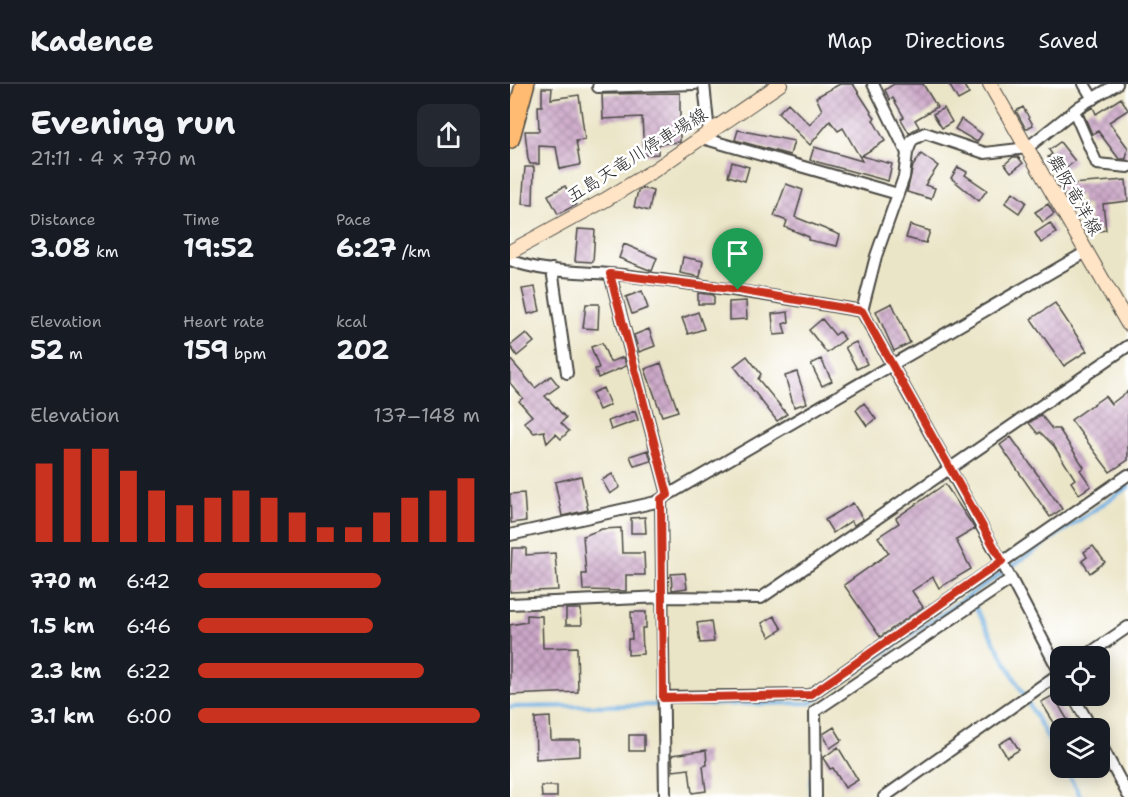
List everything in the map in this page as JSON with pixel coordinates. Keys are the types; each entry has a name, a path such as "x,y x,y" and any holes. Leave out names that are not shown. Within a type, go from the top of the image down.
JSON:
{"highway":[{"path":"510,139 525,84"}],"main road":[{"name":"五島天竜川停車場線","path":"510,252 605,200 780,84"},
{"name":"舞阪竜洋線","path":"990,84 1128,324"}],"street":[{"path":"598,87 695,84"},
{"path":"704,84 705,135 898,194"},
{"path":"873,84 907,153"},
{"path":"1084,84 1093,99"},
{"path":"884,797 1060,673 1002,561 862,311 876,256 904,177 907,153 912,140 925,134 985,153 1027,148 1074,111 1118,84"},
{"path":"1074,111 1097,164 1128,167"},
{"path":"510,535 665,497 1086,252"},
{"path":"510,260 529,267 610,274 738,290 862,311"},
{"path":"552,269 567,373"},
{"path":"610,274 665,497 662,597 665,797"},
{"path":"510,604 662,597 761,598 1128,346"},
{"path":"664,701 810,695 1128,475"},
{"path":"816,797 815,711 1011,579"},
{"path":"1100,646 1128,627"},
{"path":"1110,762 1128,795"}],"building":[{"path":"840,84 853,84 875,118 873,120 885,141 861,156 892,164 888,181 810,160 814,147 862,161 843,128 838,131 830,121 810,145 778,113 788,103 810,125 822,110 816,97"},
{"path":"894,84 923,84 937,107 915,120 919,127 909,133 901,119 904,117 893,98 890,100 885,90"},
{"path":"949,84 963,84 969,94 958,100"},
{"path":"542,88 552,88 551,99 579,95 585,140 576,141 580,165 560,169 556,147 539,146 539,164 530,164 525,131 539,131 538,106 542,106"},
{"path":"680,93 680,142 658,144 658,154 644,155 642,117 603,119 602,94"},
{"path":"1121,98 1128,110 1109,122 1128,148 1126,159 1119,159 1098,131 1092,134 1083,113 1093,107 1096,114"},
{"path":"1023,107 1033,125 1026,129 1016,111"},
{"path":"944,108 952,122 942,128 933,114"},
{"path":"961,119 982,134 977,142 955,129"},
{"path":"738,130 794,141 790,155 735,140"},
{"path":"1060,142 1075,161 1060,173 1048,157 1052,154 1049,150"},
{"path":"921,154 938,166 925,185 935,188 931,199 907,192 913,166"},
{"path":"1013,157 1018,157 1023,163 1011,172 1005,164"},
{"path":"732,162 749,167 745,181 728,176"},
{"path":"525,167 534,167 533,205 522,204"},
{"path":"958,167 967,172 965,175 987,190 979,201 951,178"},
{"path":"1067,179 1070,184 1126,180 1128,201 1103,204 1106,230 1091,232 1088,204 1082,204 1081,194 1068,201 1058,184"},
{"path":"786,184 803,190 795,217 840,235 837,246 808,240 809,237 785,227 787,221 774,216"},
{"path":"565,186 576,205 558,214 548,195"},
{"path":"642,188 653,191 649,211 634,207 638,191"},
{"path":"1013,192 1026,202 1019,213 1005,203"},
{"path":"1048,204 1054,214 1043,222 1035,212"},
{"path":"1050,223 1056,233 1041,243 1035,233"},
{"path":"910,225 930,231 926,243 906,238"},
{"path":"578,229 595,230 593,262 575,261"},
{"path":"624,244 657,258 652,271 619,258"},
{"path":"683,257 703,261 700,277 680,273"},
{"path":"535,287 540,311 528,314 522,289"},
{"path":"642,291 648,308 632,314 626,297"},
{"path":"698,293 714,295 714,304 698,304"},
{"path":"746,301 747,319 729,320 729,302"},
{"path":"892,303 910,343 894,351 876,311"},
{"path":"1055,303 1087,351 1064,366 1031,319"},
{"path":"586,304 599,304 598,329 583,328"},
{"path":"698,312 704,329 688,334 682,318"},
{"path":"788,312 789,322 783,324 786,334 774,335 772,314"},
{"path":"822,319 835,335 839,332 845,339 827,353 809,330"},
{"path":"649,329 655,346 639,352 634,335"},
{"path":"526,333 534,342 517,356 510,346"},
{"path":"856,342 867,364 857,369 845,347"},
{"path":"602,343 610,362 624,357 626,366 598,378 595,369 599,368 591,347"},
{"path":"747,356 761,374 758,379 787,414 777,421 734,366"},
{"path":"510,359 535,388 551,376 559,386 545,396 566,418 561,423 569,431 561,439 556,434 547,443 544,431 534,433 524,422 532,416 519,401 523,398 510,383"},
{"path":"821,359 832,381 822,386 811,364"},
{"path":"661,363 678,411 662,416 645,369"},
{"path":"797,372 807,403 794,407 785,376"},
{"path":"603,388 610,405 599,410 592,393"},
{"path":"1128,391 1128,460 1110,472 1071,420 1105,396 1111,404"},
{"path":"864,403 876,419 867,426 856,410"},
{"path":"635,411 638,420 611,430 608,421"},
{"path":"1041,415 1052,429 1059,429 1084,467 1080,470 1091,486 1079,494 1071,482 1075,479 1054,446 1040,432 1038,434 1029,423"},
{"path":"1011,437 1062,509 1050,517 1000,445"},
{"path":"648,450 651,461 634,466 630,456"},
{"path":"612,474 620,487 610,494 602,480"},
{"path":"581,476 588,510 562,516 555,482"},
{"path":"945,484 975,529 956,540 971,569 939,588 933,577 912,591 923,607 880,637 844,585 889,553 878,537 899,523 896,518"},
{"path":"524,493 526,521 511,523 510,494"},
{"path":"853,503 863,519 854,525 851,521 833,533 825,520"},
{"path":"645,517 646,533 631,533 631,518"},
{"path":"621,528 622,553 644,553 645,575 626,575 626,591 583,590 582,574 586,574 583,536 602,529"},
{"path":"1093,546 1105,562 1090,573 1082,561 1087,557 1084,552"},
{"path":"512,548 526,548 526,555 555,553 558,590 510,592"},
{"path":"685,573 687,588 672,590 671,574"},
{"path":"566,609 581,609 582,625 566,625"},
{"path":"631,612 646,612 646,628 642,628 643,654 628,655 628,639 632,639"},
{"path":"527,615 542,616 543,648 577,647 578,692 510,695 510,625 527,622"},
{"path":"774,616 782,629 770,637 762,623"},
{"path":"711,621 714,642 700,643 697,623"},
{"path":"1050,697 1050,706 1060,706 1066,718 1051,718 1041,702"},
{"path":"550,717 551,740 580,740 580,756 536,759 535,718"},
{"path":"834,727 842,740 830,748 823,734"},
{"path":"629,735 644,735 644,751 629,751"},
{"path":"1011,737 1019,750 1007,757 999,744"},
{"path":"838,747 858,780 845,788 833,768 830,769 823,758"},
{"path":"706,750 707,765 703,766 706,791 692,793 689,769 673,771 672,755"},
{"path":"541,786 557,786 557,797 542,797"}],"waterway":[{"path":"510,707 811,703 1128,487"},
{"path":"969,596 1050,742"},
{"path":"810,797 811,776"},
{"path":"1071,778 1081,797"}],"route":[{"path":"610,274 738,290 862,311 1002,561 810,695 663,698 661,499 668,495 610,274"}]}
